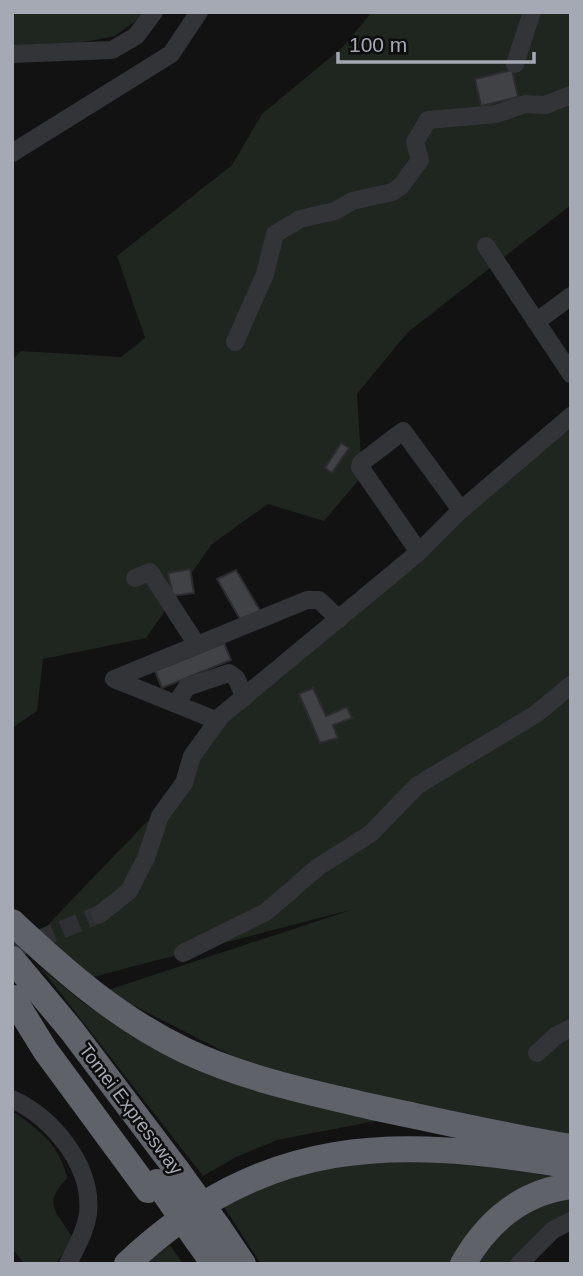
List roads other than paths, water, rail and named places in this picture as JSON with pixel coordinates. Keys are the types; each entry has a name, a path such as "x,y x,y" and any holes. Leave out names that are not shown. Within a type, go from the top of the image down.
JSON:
{"highway":[{"path":"12,922 87,990 145,1029 196,1056 296,1090 505,1136 571,1147"},
{"name":"Tomei Expressway","path":"12,959 79,1041 161,1181 214,1264"},
{"name":"Tomei Expressway","path":"13,997 161,1181"},
{"path":"109,1264 126,1247 202,1188 260,1158 332,1138 405,1131 505,1136"},
{"path":"127,1264 216,1198 259,1174 304,1160 362,1150 422,1148 502,1155 571,1167"},
{"path":"463,1264 480,1236 503,1213 539,1193 571,1186"},
{"name":"Tomei Expressway","path":"201,1245 243,1264"}],"street":[{"path":"12,54 112,50 135,36 154,12"},
{"path":"12,153 171,54 199,12"},
{"path":"515,64 532,12"},
{"path":"235,342 265,274 275,234 300,219 335,211 352,201 392,192 401,186 421,160 415,142 428,120 496,114 525,104 545,105 571,95"},
{"path":"486,246 571,374"},
{"path":"536,321 571,296"},
{"path":"100,914 129,891 146,858 160,816 184,783 192,756 218,720 419,552 461,510 571,416"},
{"path":"419,552 360,467 361,463 403,431 461,510"},
{"path":"135,578 150,572 197,645"},
{"path":"218,720 114,679 307,600 319,600 339,619"},
{"path":"176,704 187,687 229,673 236,678 245,697"},
{"path":"183,953 266,912 318,867 370,834 418,785 536,714 571,685"},
{"path":"537,1053 557,1035 571,1028"},
{"path":"12,1099 29,1106 49,1123 80,1166 88,1195 88,1213 83,1235 68,1264"},
{"path":"519,1264 553,1230 571,1221"}],"tunnel":[{"path":"12,950 100,914"}]}
